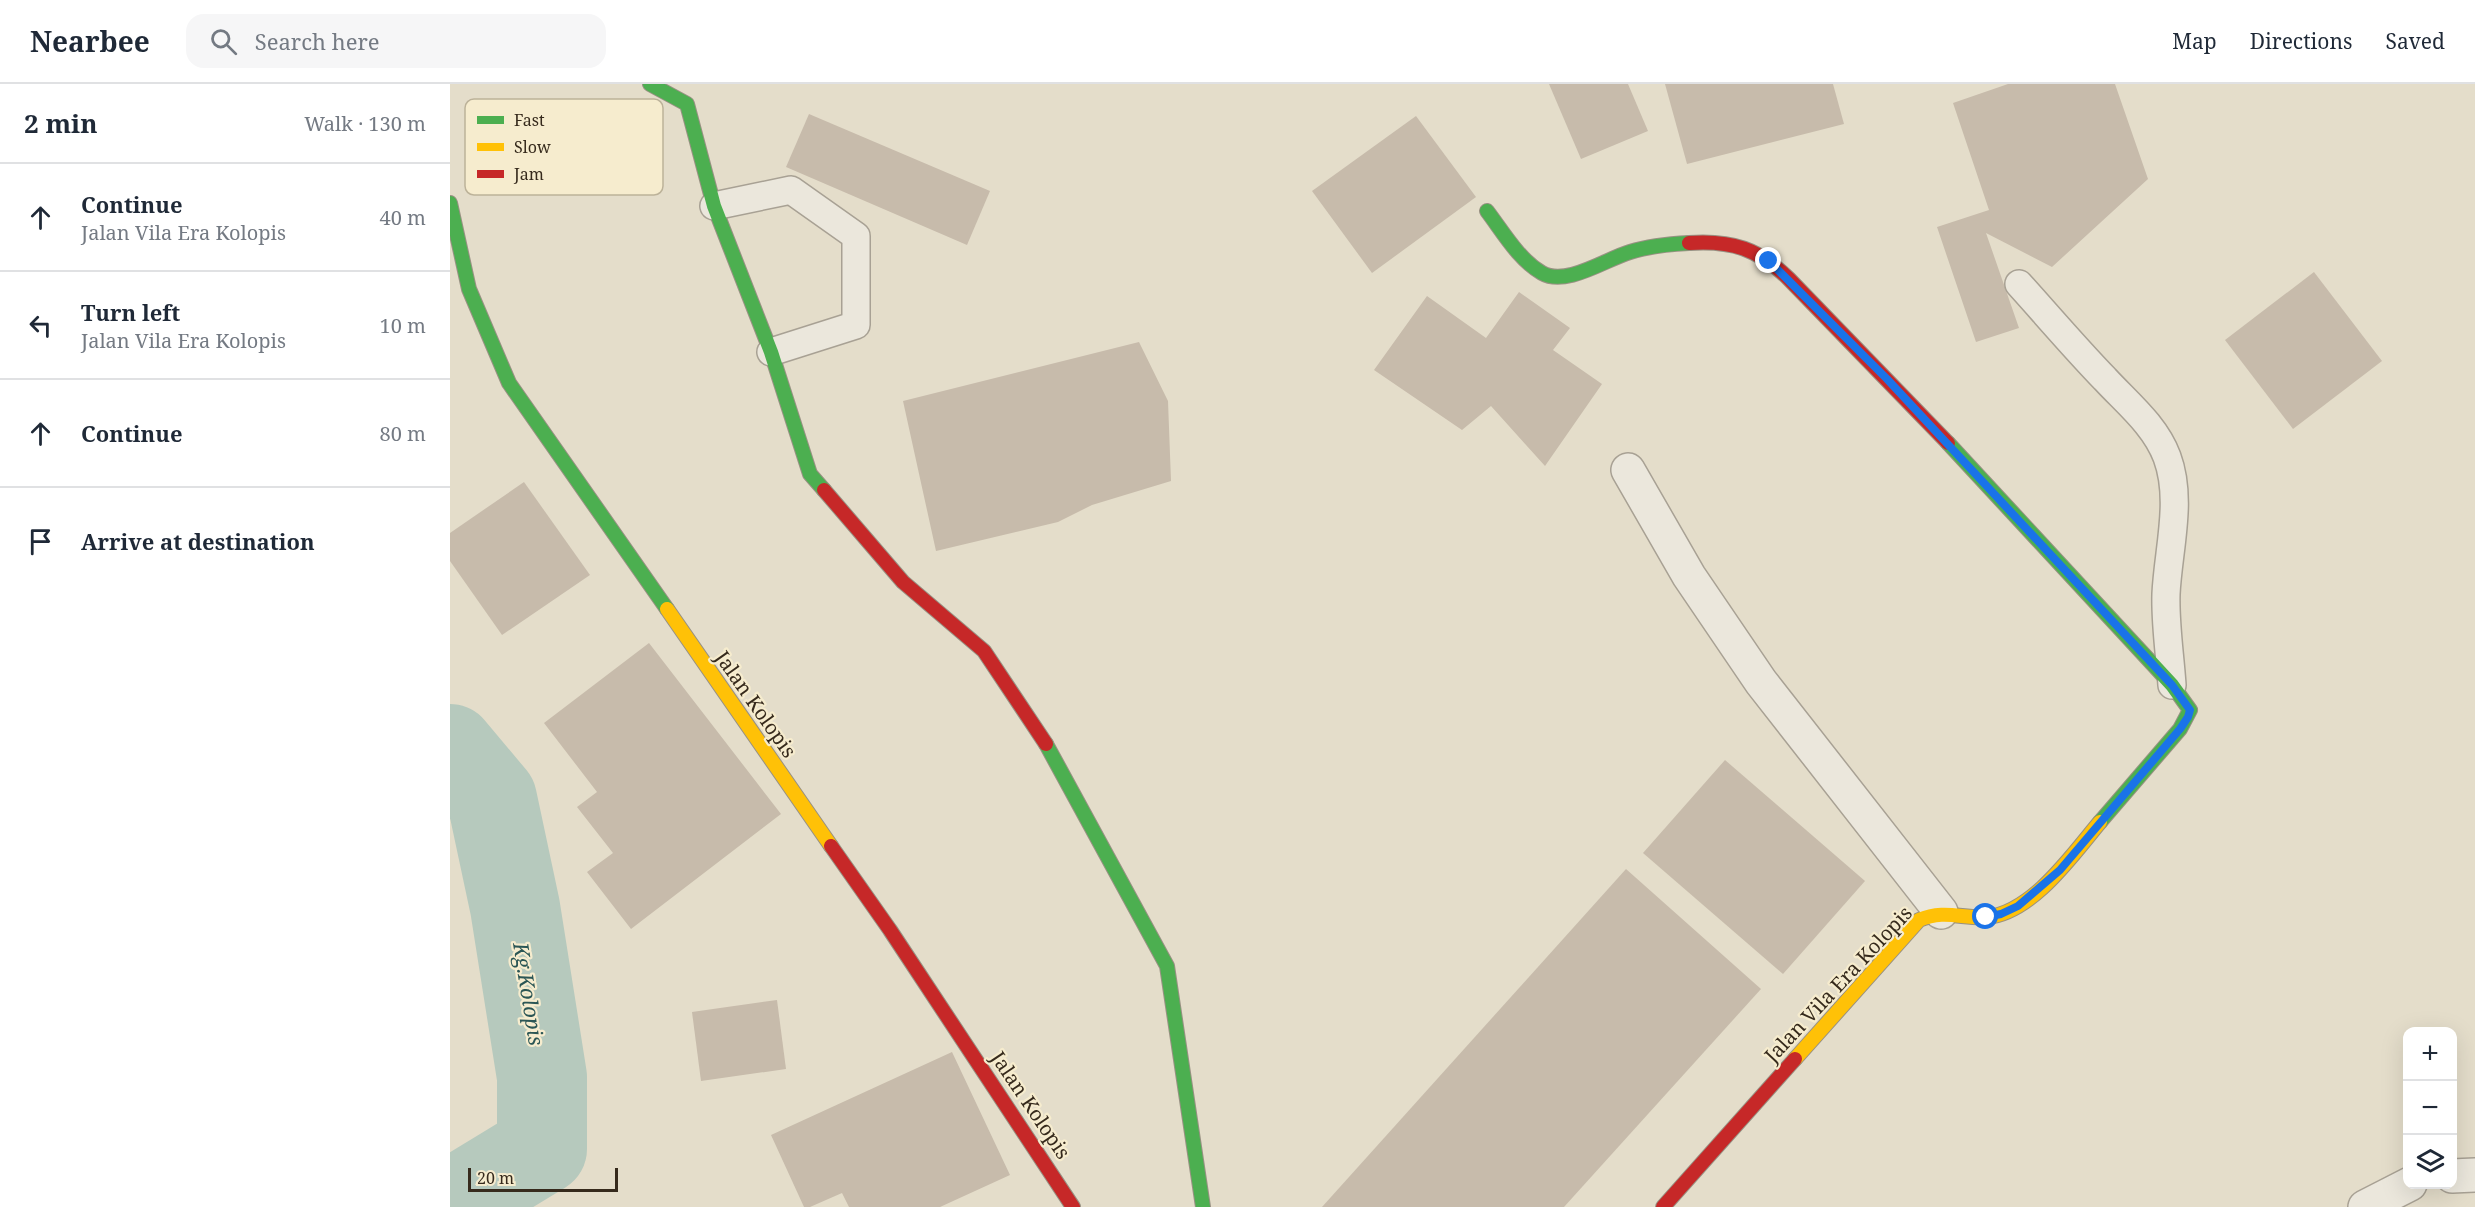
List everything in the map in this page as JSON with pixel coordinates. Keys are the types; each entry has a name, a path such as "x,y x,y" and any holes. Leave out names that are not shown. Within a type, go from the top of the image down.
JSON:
{"street":[{"path":"650,84 687,104 714,206 771,352 810,474 903,582 984,651 1038,729 1167,966 1203,1207"},
{"name":"Jalan Kolopis","path":"450,203 469,289 509,383 890,930 1073,1207"},
{"path":"1487,212 1525,258 1545,274 1554,277 1571,274 1629,252 1657,246 1699,243 1730,245 1760,254 1781,272 1895,387 2172,685"},
{"path":"1628,470 1689,576 1761,682 1941,912"},
{"name":"Jalan Vila Era Kolopis","path":"1663,1207 1919,920 1932,913 1941,912 1971,917 2001,914 2018,906 2060,870 2188,717 2190,710 2172,685"},
{"path":"2457,1176 2475,1175"},
{"path":"2365,1207 2403,1188"}],"lane":[{"path":"714,206 791,190 856,236 856,325 771,352"},
{"path":"2019,284 2105,380 2133,407 2152,430 2168,458 2173,489 2173,522 2166,598 2172,685"}],"building":[{"path":"1549,84 1628,84 1648,131 1581,159"},
{"path":"1665,84 1833,84 1844,124 1687,164"},
{"path":"2008,84 2115,84 2148,179 2052,267 1986,233 2019,328 1976,342 1937,227 1989,210 1953,103"},
{"path":"809,114 990,191 967,245 786,167"},
{"path":"1416,116 1476,197 1372,273 1312,191"},
{"path":"2314,272 2382,361 2293,429 2225,340"},
{"path":"1519,292 1570,328 1553,350 1602,384 1545,466 1491,406 1462,430 1374,370 1427,296 1486,338"},
{"path":"1139,342 1168,401 1171,481 1092,505 1058,522 936,551 903,401"},
{"path":"524,482 590,575 502,635 450,561 450,533"},
{"path":"649,643 781,814 631,929 587,872 613,853 577,807 597,792 544,723"},
{"path":"1725,760 1865,881 1783,974 1643,853"},
{"path":"1626,869 1761,989 1564,1207 1322,1207"},
{"path":"777,1000 786,1069 701,1081 692,1012"},
{"path":"952,1052 1010,1175 940,1207 849,1207 842,1193 810,1207 804,1207 771,1135"}],"waterway":[{"name":"Kg.Kolopis","path":"450,749 492,799 515,907 542,1077 542,1149 450,1205"}],"traffic: fast":[{"path":"650,84 687,104 714,206 771,352 810,474 824,490"},
{"path":"450,203 469,289 509,383 667,609"},
{"path":"1487,211 1526,261 1542,273 1552,276 1562,277 1574,274 1637,250 1689,243"},
{"path":"1948,443 2172,685 2190,710 2180,729 2100,822"},
{"path":"1046,744 1167,966 1203,1207"}],"traffic: slow":[{"path":"667,609 831,846"},
{"path":"1795,1059 1919,920 1937,915 1988,917 2005,913 2021,905 2051,880 2100,822"}],"traffic: jam":[{"path":"1689,243 1732,245 1767,260 1789,279 1948,443"},
{"path":"824,490 903,582 984,651 1046,744"},
{"path":"831,846 890,930 1073,1207"},
{"path":"1663,1207 1795,1059"}],"route":[{"path":"1769,261 1824,314 1999,498 2172,685 2190,710 2180,729 2060,870 2018,906 2001,914 1986,917"}]}
